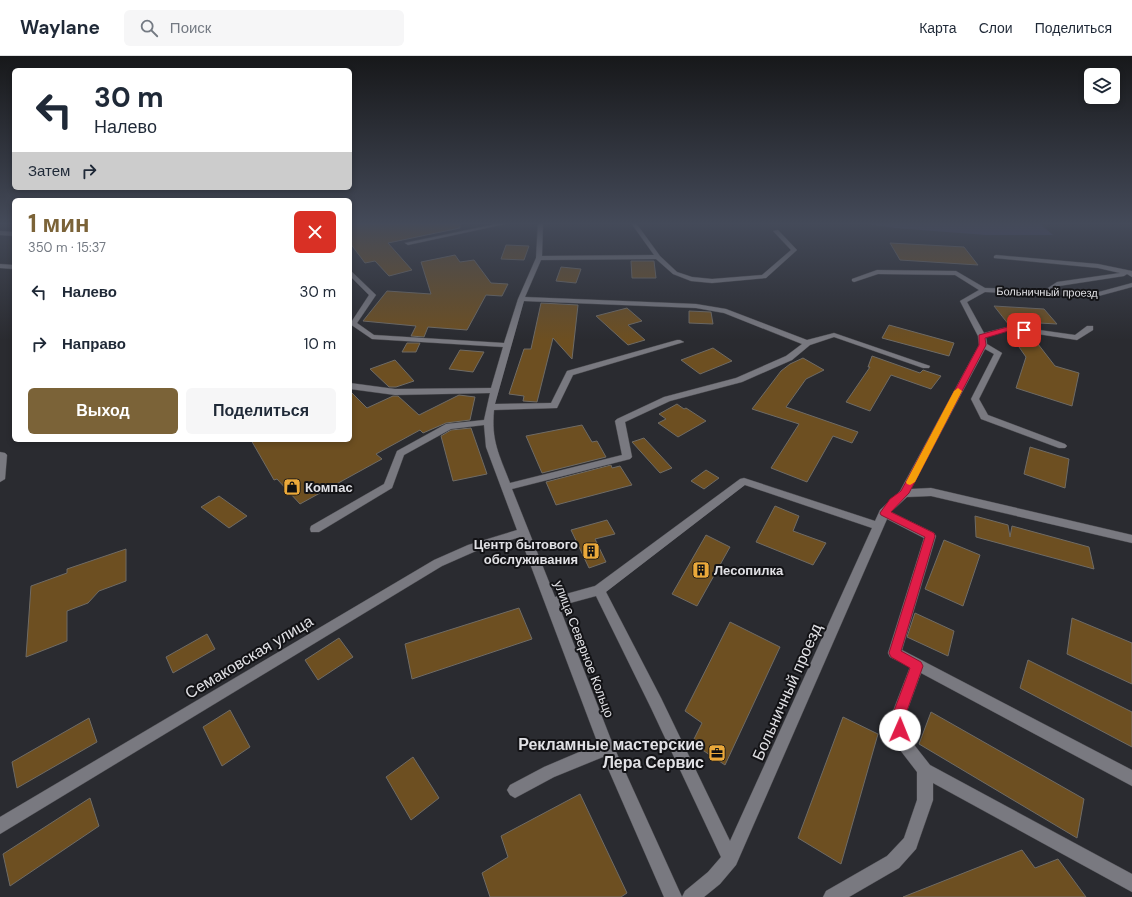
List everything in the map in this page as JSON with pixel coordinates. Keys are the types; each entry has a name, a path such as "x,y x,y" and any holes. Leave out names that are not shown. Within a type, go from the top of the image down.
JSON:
{"street":[{"name":"улица Северное Кольцо","path":"537,262 521,299 506,344 494,390 488,422 491,447 608,748 673,897"},
{"path":"663,262 674,273 691,279 712,281 764,277 780,262"},
{"path":"1050,262 1098,266 1132,273"},
{"path":"0,266 12,267"},
{"path":"854,280 877,272 956,273 984,290"},
{"path":"1047,292 1057,284 1132,273"},
{"path":"352,274 373,295 353,323 372,337 506,344"},
{"name":"Больничный проезд","path":"691,897 714,878 730,859 884,513 904,493 982,341 963,301 984,290 1095,295 1132,285"},
{"path":"521,299 696,306 726,310 807,343"},
{"path":"1062,446 984,417 975,399 998,353 982,341 1011,328 1077,338 1090,328"},
{"path":"507,487 627,457 620,421 667,400 739,380 789,358 807,343 834,335 926,366"},
{"path":"490,407 554,406 570,374 680,342"},
{"path":"352,386 395,392 494,390"},
{"path":"315,529 388,486 400,453 449,426 488,422"},
{"path":"0,479 2,455"},
{"path":"552,603 599,590 744,481 878,526"},
{"path":"904,493 938,493 1132,538"},
{"path":"884,513 930,536 895,653 917,666 1132,778"},
{"name":"Семаковская улица","path":"1,823 438,563 472,548 523,532"},
{"path":"599,590 656,703 730,859"},
{"path":"917,666 897,719 902,741 925,770 1132,883"},
{"path":"515,790 549,772 608,748"},
{"path":"832,897 893,862 910,843 925,800 925,770"}],"building":[{"path":"376,262 405,262 412,270 389,276"},
{"path":"421,262 476,262 491,283 508,284 502,296 486,295 467,330 428,327 424,337 411,336 416,326 363,321 387,291 431,294"},
{"path":"631,262 654,262 656,278 632,278"},
{"path":"935,262 976,262 978,265"},
{"path":"561,267 581,269 576,283 556,281"},
{"path":"541,303 578,305 572,359 553,338 537,402 523,401 524,396 509,394 524,349 531,349"},
{"path":"994,306 1044,309 1057,324 1021,322 1025,326 1009,325"},
{"path":"627,308 642,321 628,325 645,340 628,345 596,316"},
{"path":"689,311 711,312 713,324 689,323"},
{"path":"889,325 954,343 949,356 882,338"},
{"path":"1014,332 1031,335 1055,366 1079,373 1072,406 1016,388 1026,357 1012,337 1018,337"},
{"path":"407,343 420,343 416,352 402,352"},
{"path":"713,348 732,361 700,374 681,360"},
{"path":"460,350 484,352 473,372 449,369"},
{"path":"872,356 920,373 923,370 941,376 931,389 891,375 870,411 846,402 870,367 868,367"},
{"path":"803,358 824,370 806,379 786,407 858,432 852,443 833,436 807,482 771,468 799,424 752,409 781,371 790,364"},
{"path":"395,360 414,381 396,387 389,387 370,369"},
{"path":"352,393 367,408 393,396 398,396 419,415 459,395 475,397 470,420 446,423 423,433 420,430 376,454 382,459 300,504 277,479 274,480 252,442 352,442"},
{"path":"677,404 706,421 678,437 658,423 666,419 659,414"},
{"path":"582,425 592,442 597,441 606,457 542,473 526,436"},
{"path":"471,428 487,474 453,481 441,436 451,430"},
{"path":"644,438 672,468 660,473 632,442"},
{"path":"1030,447 1069,459 1065,488 1024,474"},
{"path":"611,465 612,468 620,466 632,485 556,505 546,482"},
{"path":"706,470 719,478 704,489 691,481"},
{"path":"219,496 247,516 229,528 201,507"},
{"path":"775,506 799,516 793,531 826,543 813,565 756,542"},
{"path":"975,516 1008,525 1010,537 1012,526 1089,547 1094,569 976,537"},
{"name":"Центр бытового обслуживания","path":"607,520 615,534 595,539 606,562 589,568 571,530"},
{"name":"Лесопилка","path":"706,535 730,547 697,606 672,594"},
{"path":"944,540 980,555 963,606 925,589"},
{"path":"126,549 126,581 99,591 88,603 67,611 67,641 26,657 31,586 67,573 67,569"},
{"path":"519,608 532,639 412,679 405,644"},
{"path":"915,613 954,631 948,656 907,637"},
{"path":"1072,618 1132,643 1132,684 1067,654"},
{"path":"730,622 780,647 725,765 692,743 702,723 685,711"},
{"path":"207,634 215,649 173,673 166,657"},
{"path":"339,638 353,657 318,680 305,660"},
{"path":"1028,660 1132,712 1132,747 1020,688"},
{"path":"230,710 250,747 222,766 203,727"},
{"path":"931,712 1084,799 1077,838 919,744"},
{"path":"843,717 878,734 841,864 798,838"},
{"path":"89,718 97,742 17,788 12,762"},
{"path":"413,757 439,798 411,820 386,777"},
{"path":"580,794 627,893 621,897 490,897 482,873 508,857 501,836"},
{"path":"90,798 99,826 10,886 3,854"},
{"path":"1022,850 1035,868 1058,859 1086,897 903,897"}],"slow traffic":[{"path":"910,482 958,391"}],"place":[{"name":"Компас","path":"292,487"},
{"name":"Центр бытового обслуживания","path":"591,551"},
{"name":"Лесопилка","path":"701,570"},
{"name":"Рекламные мастерские Лера Сервис","path":"717,753"}],"route":[{"path":"900,730 897,719 917,666 895,653 930,536 884,513 904,493 983,345 982,336 1011,328 1024,330"}]}
